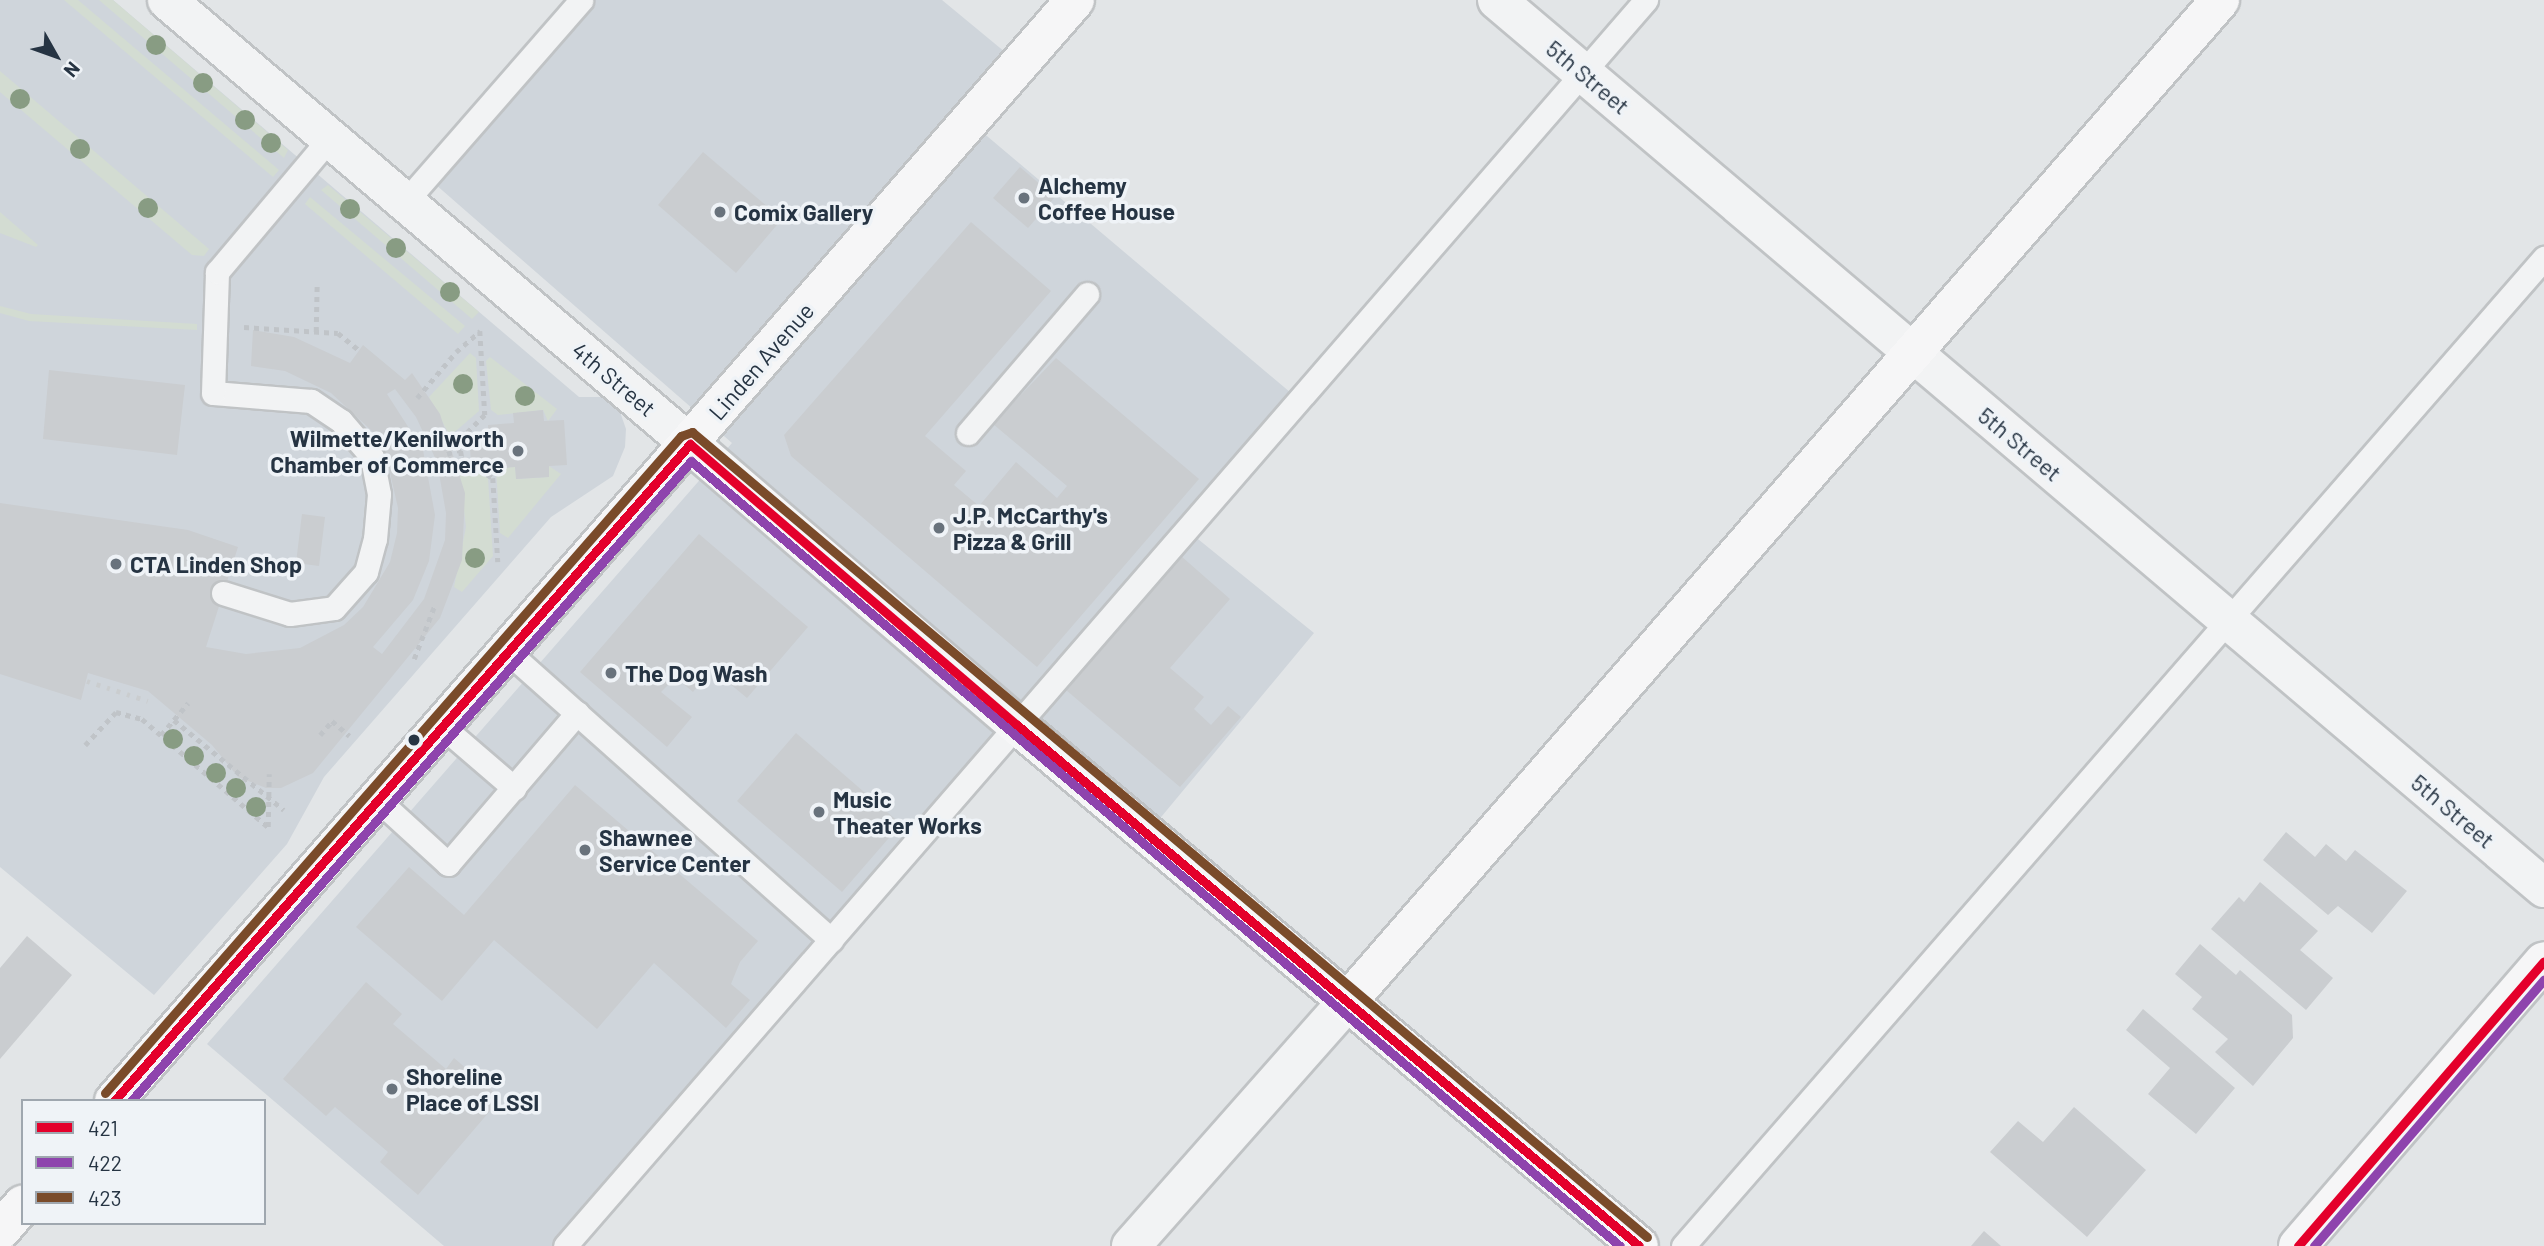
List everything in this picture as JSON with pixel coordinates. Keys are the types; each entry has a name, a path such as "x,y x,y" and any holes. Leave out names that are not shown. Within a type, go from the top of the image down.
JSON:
{"street":[{"name":"4th Street","path":"167,0 1017,725 1349,1000 1639,1246"},
{"name":"Linden Avenue","path":"116,1099 1075,0"},
{"name":"5th Street","path":"1497,0 2544,888"},
{"path":"1131,1246 1258,1099 1349,1000 2220,0"},
{"path":"2298,1246 2544,961"},
{"path":"0,1231 21,1207"}],"lane":[{"path":"405,202 581,0"},
{"path":"565,1246 1646,0"},
{"path":"223,593 290,614 334,608 366,572 375,539 379,494 372,457 341,421 311,401 213,393 217,272 330,138"},
{"path":"1683,1246 2544,258"},
{"path":"968,433 1087,294"},
{"path":"508,652 831,940"},
{"path":"378,800 448,864 577,713"},
{"path":"443,727 514,788"}],"path":[{"path":"316,332 317,282"},
{"path":"233,326 338,332 359,350"},
{"path":"417,398 456,352 480,331 485,415 459,440 462,458 493,478 498,562"},
{"path":"447,454 461,449"},
{"path":"414,659 434,607"},
{"path":"161,735 188,703"},
{"path":"85,745 116,712 142,719 268,827 269,774"},
{"path":"174,720 284,810"},
{"path":"320,735 332,721 350,736"}],"shaded area":[{"path":"0,0 113,0 579,397 604,397 620,412 626,429 625,447 613,476 551,517 324,777 287,844 154,995 0,867"},
{"path":"64,0 78,0 279,170 273,177"},
{"path":"99,0 113,0 288,150 284,158"},
{"path":"585,0 942,0 1017,62 968,120 1297,398 1188,531 1314,633 1152,828 1023,721 565,1246 444,1246 207,1044 732,443 427,177"},
{"path":"0,71 209,249 204,256 192,255 0,92"},
{"path":"328,185 479,312 472,319 321,190"},
{"path":"310,197 465,326 458,334 305,204"},
{"path":"0,212 38,245 36,247 0,233"},
{"path":"0,306 31,314 197,324 197,330 29,321 0,313"},
{"path":"470,353 476,358 479,411 450,436 429,397"},
{"path":"490,357 557,409 548,421 543,410 498,415 491,410 486,361"},
{"path":"458,460 488,478 493,556 462,592 454,587 466,527"},
{"path":"549,466 561,474 508,538 500,533 496,468 515,467 517,479 549,477"}],"building":[{"name":"Comix Gallery","path":"703,152 782,219 736,273 658,205"},
{"name":"Alchemy Coffee House","path":"1020,167 1055,197 1028,228 993,198"},
{"path":"971,222 1051,291 925,436 966,471 954,485 979,506 1016,462 1057,498 1067,486 993,424 1056,358 1199,479 1037,667 791,456 784,435"},
{"path":"253,330 294,337 350,363 363,345 405,380 412,373 440,414 465,493 462,560 440,618 313,773 281,788 266,788 238,777 212,745 148,691 88,673 81,700 0,674 0,503 188,530 238,547 206,647 246,654 300,648 344,625 363,607 390,562 397,533 398,508 386,455 372,431 331,393 285,371 251,366","holes":["395,389 416,417 437,462 446,513 445,540 424,599 382,654 373,647 413,600 429,561 435,515 423,450 387,394"]},
{"path":"49,370 185,385 177,455 43,439"},
{"name":"Wilmette/Kenilworth Chamber of Commerce","path":"543,410 544,421 564,420 567,465 549,466 549,477 516,479 515,467 492,469 491,459 471,462 469,435 488,434 488,425 514,423 513,413"},
{"path":"302,514 325,517 319,566 296,563"},
{"path":"699,534 808,627 747,698 712,669 693,692 668,671 663,678 670,683 661,692 692,717 667,747 580,672"},
{"path":"1181,556 1230,599 1170,668 1204,697 1194,709 1211,725 1228,706 1241,717 1180,787 1066,690"},
{"name":"Music Theater Works","path":"796,733 901,824 842,892 737,801"},
{"name":"Shawnee Service Center","path":"575,785 758,941 740,962 731,984 750,1000 726,1028 654,963 597,1029 494,940 442,1001 356,927 409,867 464,915"},
{"path":"2286,832 2315,857 2326,844 2346,861 2355,850 2407,891 2372,933 2338,906 2328,915 2263,860"},
{"path":"2260,882 2318,931 2300,950 2333,978 2306,1010 2211,929 2239,897 2244,902"},
{"path":"27,936 72,975 0,1059 0,968"},
{"path":"2200,944 2236,975 2240,970 2292,1015 2293,1038 2253,1086 2215,1052 2228,1039 2192,1009 2202,997 2175,974"},
{"name":"Shoreline Place of LSSI","path":"366,982 402,1014 393,1024 446,1069 454,1058 501,1098 418,1195 380,1162 388,1152 335,1107 326,1116 283,1079"},
{"path":"2143,1009 2235,1088 2196,1134 2148,1094 2170,1068 2126,1030"},
{"path":"2074,1107 2146,1170 2087,1237 1990,1152 2018,1121 2043,1142"},
{"path":"1984,1231 2001,1246 1971,1246"}],"railway":[{"path":"87,681 148,701"}],"transit line":[{"name":"423","path":"105,1093 681,436 692,432 1647,1237"},
{"name":"421","path":"116,1099 690,444 1017,725 1639,1246"},
{"name":"422","path":"133,1099 691,461 1620,1246"},
{"name":"421","path":"2298,1246 2544,961"},
{"name":"422","path":"2314,1246 2544,980"}],"place":[{"name":"Alchemy Coffee House","path":"1024,198"},
{"name":"Comix Gallery","path":"720,212"},
{"name":"Wilmette/Kenilworth Chamber of Commerce","path":"518,451"},
{"name":"J.P. McCarthy's Pizza & Grill","path":"939,528"},
{"name":"CTA Linden Shop","path":"116,564"},
{"name":"The Dog Wash","path":"611,673"},
{"name":"Music Theater Works","path":"819,812"},
{"name":"Shawnee Service Center","path":"585,850"},
{"name":"Shoreline Place of LSSI","path":"392,1089"}]}
